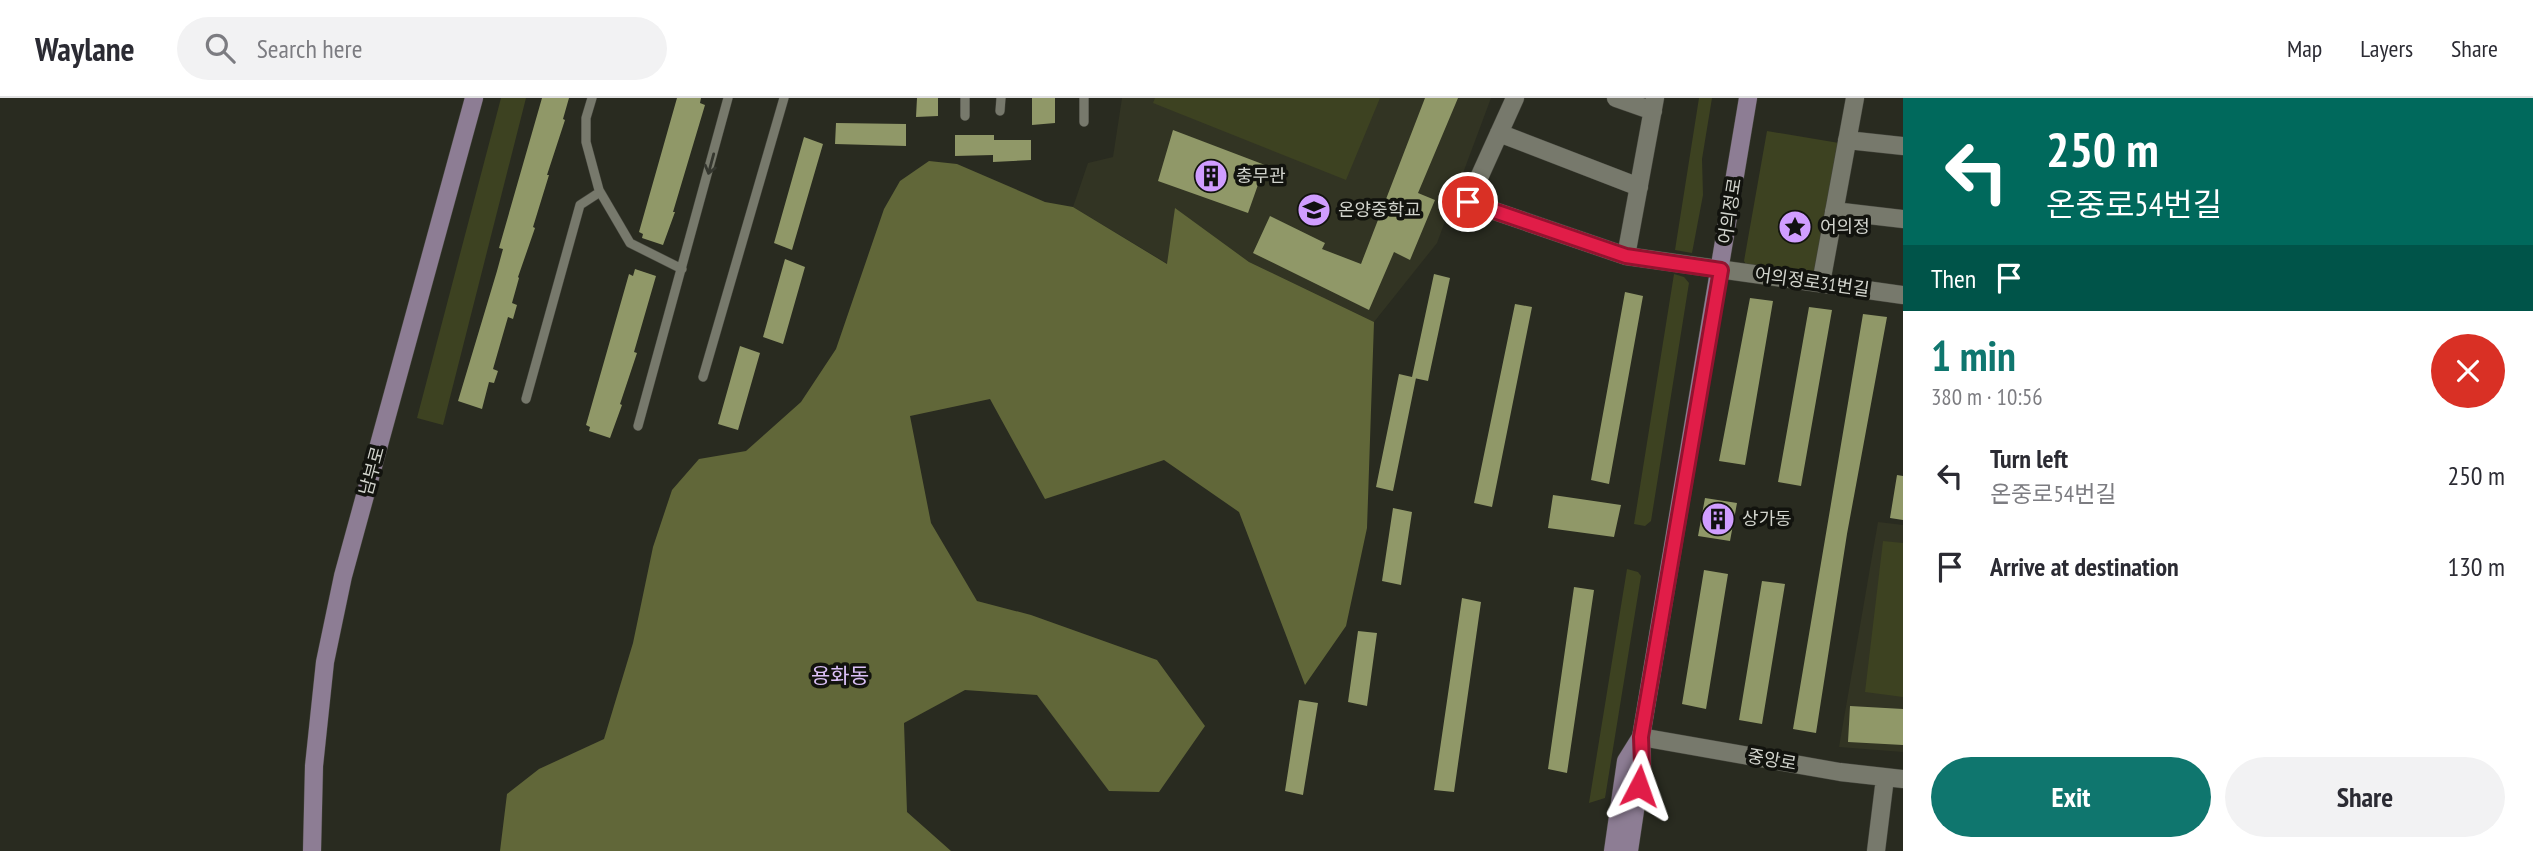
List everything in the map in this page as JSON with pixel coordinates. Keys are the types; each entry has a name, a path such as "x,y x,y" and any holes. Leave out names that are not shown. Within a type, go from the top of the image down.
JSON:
{"main road":[{"name":"남부로","path":"312,851 314,766 325,663 343,576 474,98"},
{"name":"어의정로","path":"1629,851 1642,764 1641,737 1748,98"},
{"name":"어의정로","path":"1614,851 1626,761 1641,737"}],"street":[{"path":"1515,98 1499,133 1639,187"},
{"path":"1616,98 1654,105 1626,256"},
{"path":"1821,283 1855,98"},
{"name":"어의정로31번길","path":"1499,133 1468,202 1626,256 1903,295"},
{"path":"1847,140 1903,146"},
{"path":"1834,211 1903,219"},
{"name":"중앙로","path":"1641,737 1840,772 1894,778"},
{"path":"1876,851 1894,778"}],"lane":[{"path":"592,98 586,118 586,142 600,192 630,243 682,270"},
{"path":"638,426 728,98"},
{"path":"703,377 783,98"},
{"path":"965,98 965,116"},
{"path":"1000,111 1001,98"},
{"path":"1084,98 1084,122"},
{"path":"526,399 580,205 600,192"}],"shaded area":[{"name":"온양중학교","path":"1122,98 1491,98 1437,243 1374,322 1249,262 1176,209 1168,264 1073,207 1088,163 1113,157"},
{"path":"1878,522 1903,525 1903,752 1839,747"}],"green space":[{"path":"501,98 526,98 443,425 417,418"},
{"path":"1155,98 1380,98 1346,180 1153,103"},
{"path":"1699,98 1712,98 1702,159 1703,195 1692,253 1675,250"},
{"path":"1767,131 1839,143 1816,273 1809,277 1748,268 1744,261"},
{"path":"929,161 957,164 1045,202 1073,207 1167,264 1175,208 1249,262 1374,322 1367,528 1346,626 1305,685 1239,512 1164,460 1045,499 990,399 910,416 931,523 977,601 1031,615 1157,660 1205,726 1159,792 1109,791 1037,695 965,690 904,723 907,812 951,851 500,851 507,794 539,769 604,739 633,643 653,547 672,490 699,459 746,451 801,402 836,349 884,209 900,181"},
{"path":"1674,274 1684,277 1689,283 1651,521 1645,526 1634,524"},
{"path":"1883,541 1903,543 1903,697 1865,692"},
{"path":"1627,569 1638,572 1641,576 1605,798 1589,803"}],"building":[{"path":"542,98 569,98 533,227 535,228 518,277 512,303 517,305 513,319 508,317 493,369 498,371 494,383 489,382 482,409 458,401 497,271 503,249 499,248"},
{"path":"677,98 701,98 700,103 705,105 663,245 642,238 643,234 639,232"},
{"path":"917,98 938,98 938,116 916,117"},
{"path":"1032,98 1055,98 1055,123 1032,125"},
{"path":"1425,98 1458,98 1418,193 1435,200 1410,260 1394,252 1369,310 1253,253 1270,216 1325,243 1322,249 1361,264"},
{"path":"836,123 906,124 906,146 835,144"},
{"name":"충무관","path":"1173,130 1265,165 1248,213 1158,181"},
{"path":"955,135 994,135 994,140 1031,140 1031,160 993,162 993,155 955,156"},
{"path":"804,137 823,144 792,250 774,243"},
{"path":"785,259 805,267 783,344 763,337"},
{"path":"635,269 656,276 634,352 637,353 610,438 589,431 590,427 586,425 629,274 633,276"},
{"path":"1434,274 1450,278 1428,381 1416,378 1393,491 1376,487 1399,374 1412,377"},
{"path":"1625,292 1643,296 1609,484 1591,480"},
{"path":"1750,298 1773,301 1745,465 1719,461"},
{"path":"1515,304 1532,307 1492,507 1474,503"},
{"path":"1809,307 1832,310 1801,486 1778,482"},
{"path":"1863,314 1887,317 1847,534 1816,733 1793,729"},
{"path":"740,346 760,353 738,430 718,424"},
{"path":"1897,475 1903,476 1903,520 1890,518"},
{"path":"1553,495 1621,505 1614,537 1548,528"},
{"name":"상가동","path":"1705,498 1737,503 1730,541 1698,536"},
{"path":"1393,508 1412,512 1401,585 1382,581"},
{"path":"1704,570 1728,574 1706,709 1682,704"},
{"path":"1762,581 1785,584 1762,724 1739,720"},
{"path":"1574,587 1594,590 1567,773 1548,769"},
{"path":"1462,598 1481,602 1454,792 1434,790"},
{"path":"1358,631 1377,633 1367,706 1348,702"},
{"path":"1299,700 1318,703 1303,795 1285,791"},
{"path":"1850,706 1903,709 1903,745 1848,742"}],"place":[{"name":"충무관","path":"1211,176"},
{"name":"온양중학교","path":"1314,210"},
{"name":"어의정","path":"1795,227"},
{"name":"상가동","path":"1718,519"}],"district":[{"name":"용화동","path":"840,676"}],"route":[{"path":"1468,202 1626,256 1721,270 1641,737 1642,764 1639,786"}]}
